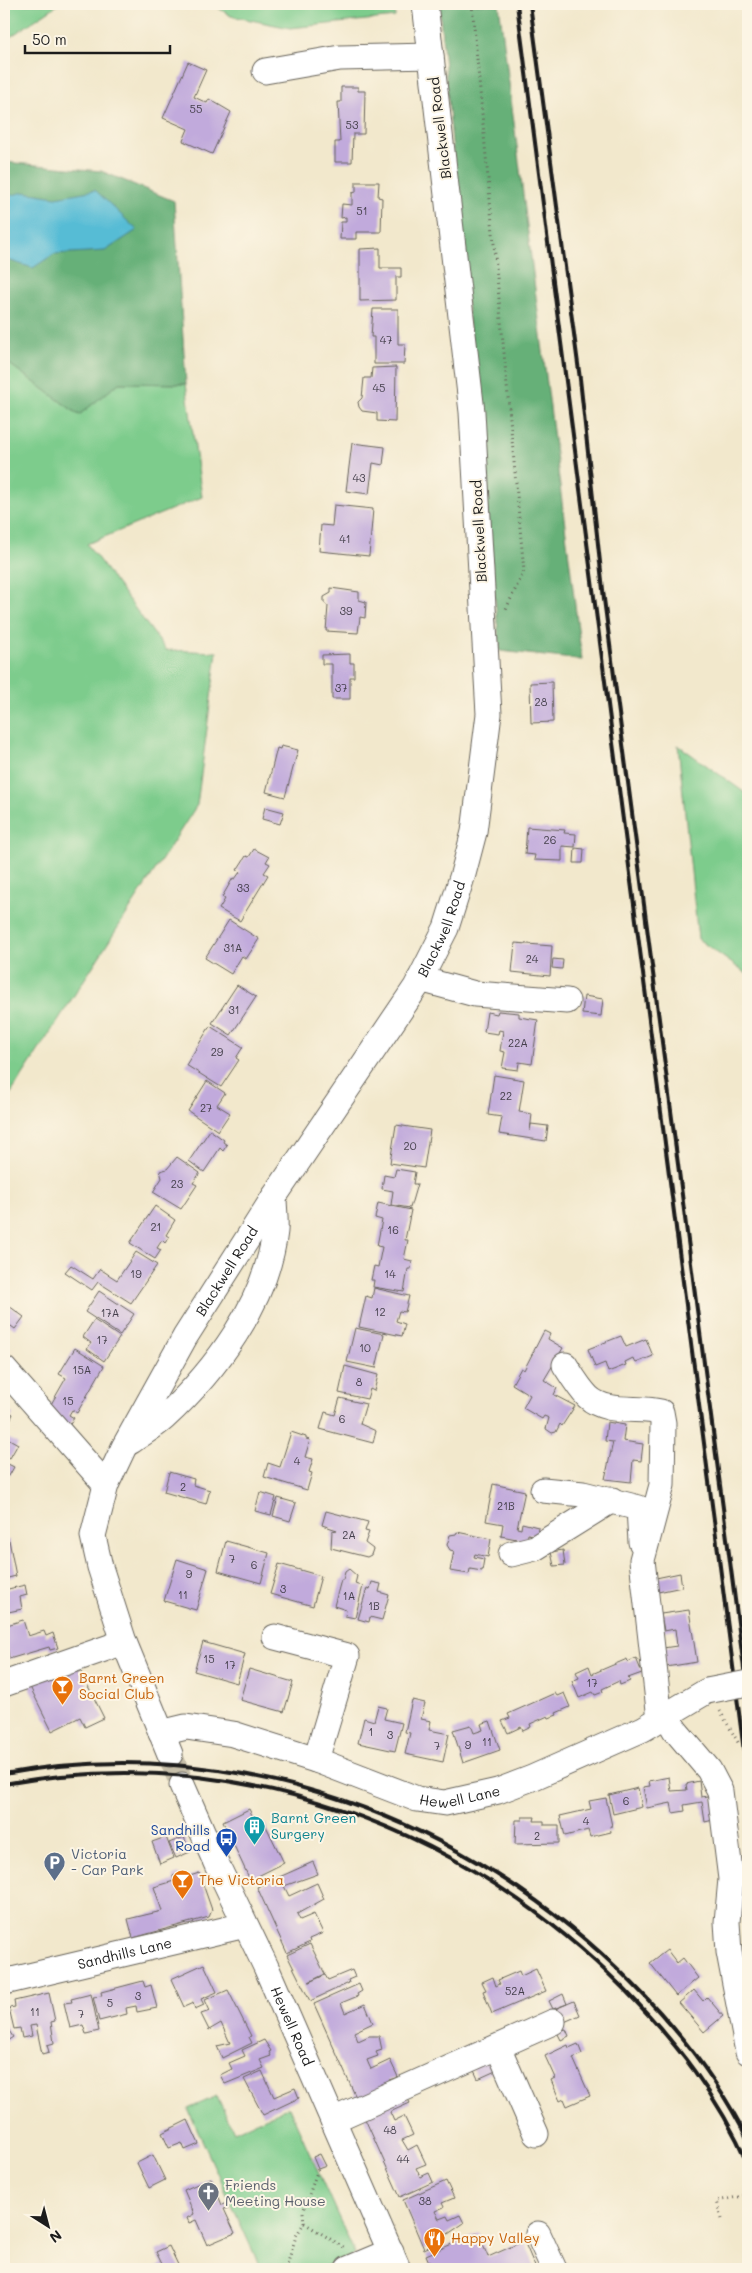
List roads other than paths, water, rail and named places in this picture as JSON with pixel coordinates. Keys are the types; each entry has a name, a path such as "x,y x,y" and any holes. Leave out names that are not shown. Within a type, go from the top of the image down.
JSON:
{"street":[{"name":"Blackwell Road","path":"165,1744 124,1642 100,1567 93,1536 106,1485 124,1447 185,1337 274,1197 420,979 446,928 474,832 489,714 472,412 425,4"},
{"path":"265,71 340,58 431,56"},
{"path":"420,979 475,994 567,1001"},
{"path":"124,1447 163,1419 224,1350 244,1316 266,1266 274,1232 274,1197"},
{"path":"565,1365 590,1398 611,1407 650,1409 661,1412 663,1423 662,1485 642,1560"},
{"path":"4,1369 106,1485"},
{"path":"543,1490 582,1494 639,1508 642,1560 663,1718 709,1770 720,1791 731,1879 727,1922 729,1952 748,2052"},
{"path":"511,1554 534,1548 612,1500"},
{"path":"275,1637 347,1656 316,1760"},
{"path":"4,1684 124,1642"},
{"name":"Hewell Lane","path":"165,1744 186,1727 233,1734 316,1760 417,1799 445,1803 490,1793 532,1778 663,1718 713,1700 748,1683"},
{"name":"Hewell Road","path":"182,1785 266,1967 394,2260"},
{"name":"Sandhills Lane","path":"4,1982 245,1925"},
{"path":"333,2120 553,2022"},
{"path":"498,2047 536,2134"},
{"path":"538,2234 554,2269"},
{"path":"354,2267 394,2260"}],"water":[{"path":"95,190 137,230 105,251 54,254 33,268 4,259 4,197 24,192 56,197"}],"tunnel":[{"path":"170,1754 182,1785"}],"railway":[{"path":"517,4 748,1782"},
{"path":"530,4 580,379 604,599 748,1699"},
{"path":"4,1774 91,1764 177,1765 261,1778 344,1800 423,1833 498,1875 568,1925 632,1983 681,2037 711,2077 737,2118 748,2140"},
{"path":"4,1784 90,1774 175,1775 258,1787 339,1809 417,1841 490,1881 560,1931 624,1989 661,2029 694,2071 724,2116 748,2164"}],"place":[{"name":"Barnt Green Social Club","path":"63,1705"},
{"name":"Barnt Green Surgery","path":"255,1845"},
{"name":"Sandhills Road","path":"226,1857"},
{"name":"Victoria - Car Park","path":"55,1881"},
{"name":"The Victoria","path":"183,1899"},
{"name":"Friends Meeting House","path":"209,2212"},
{"name":"Happy Valley","path":"435,2257"}]}
